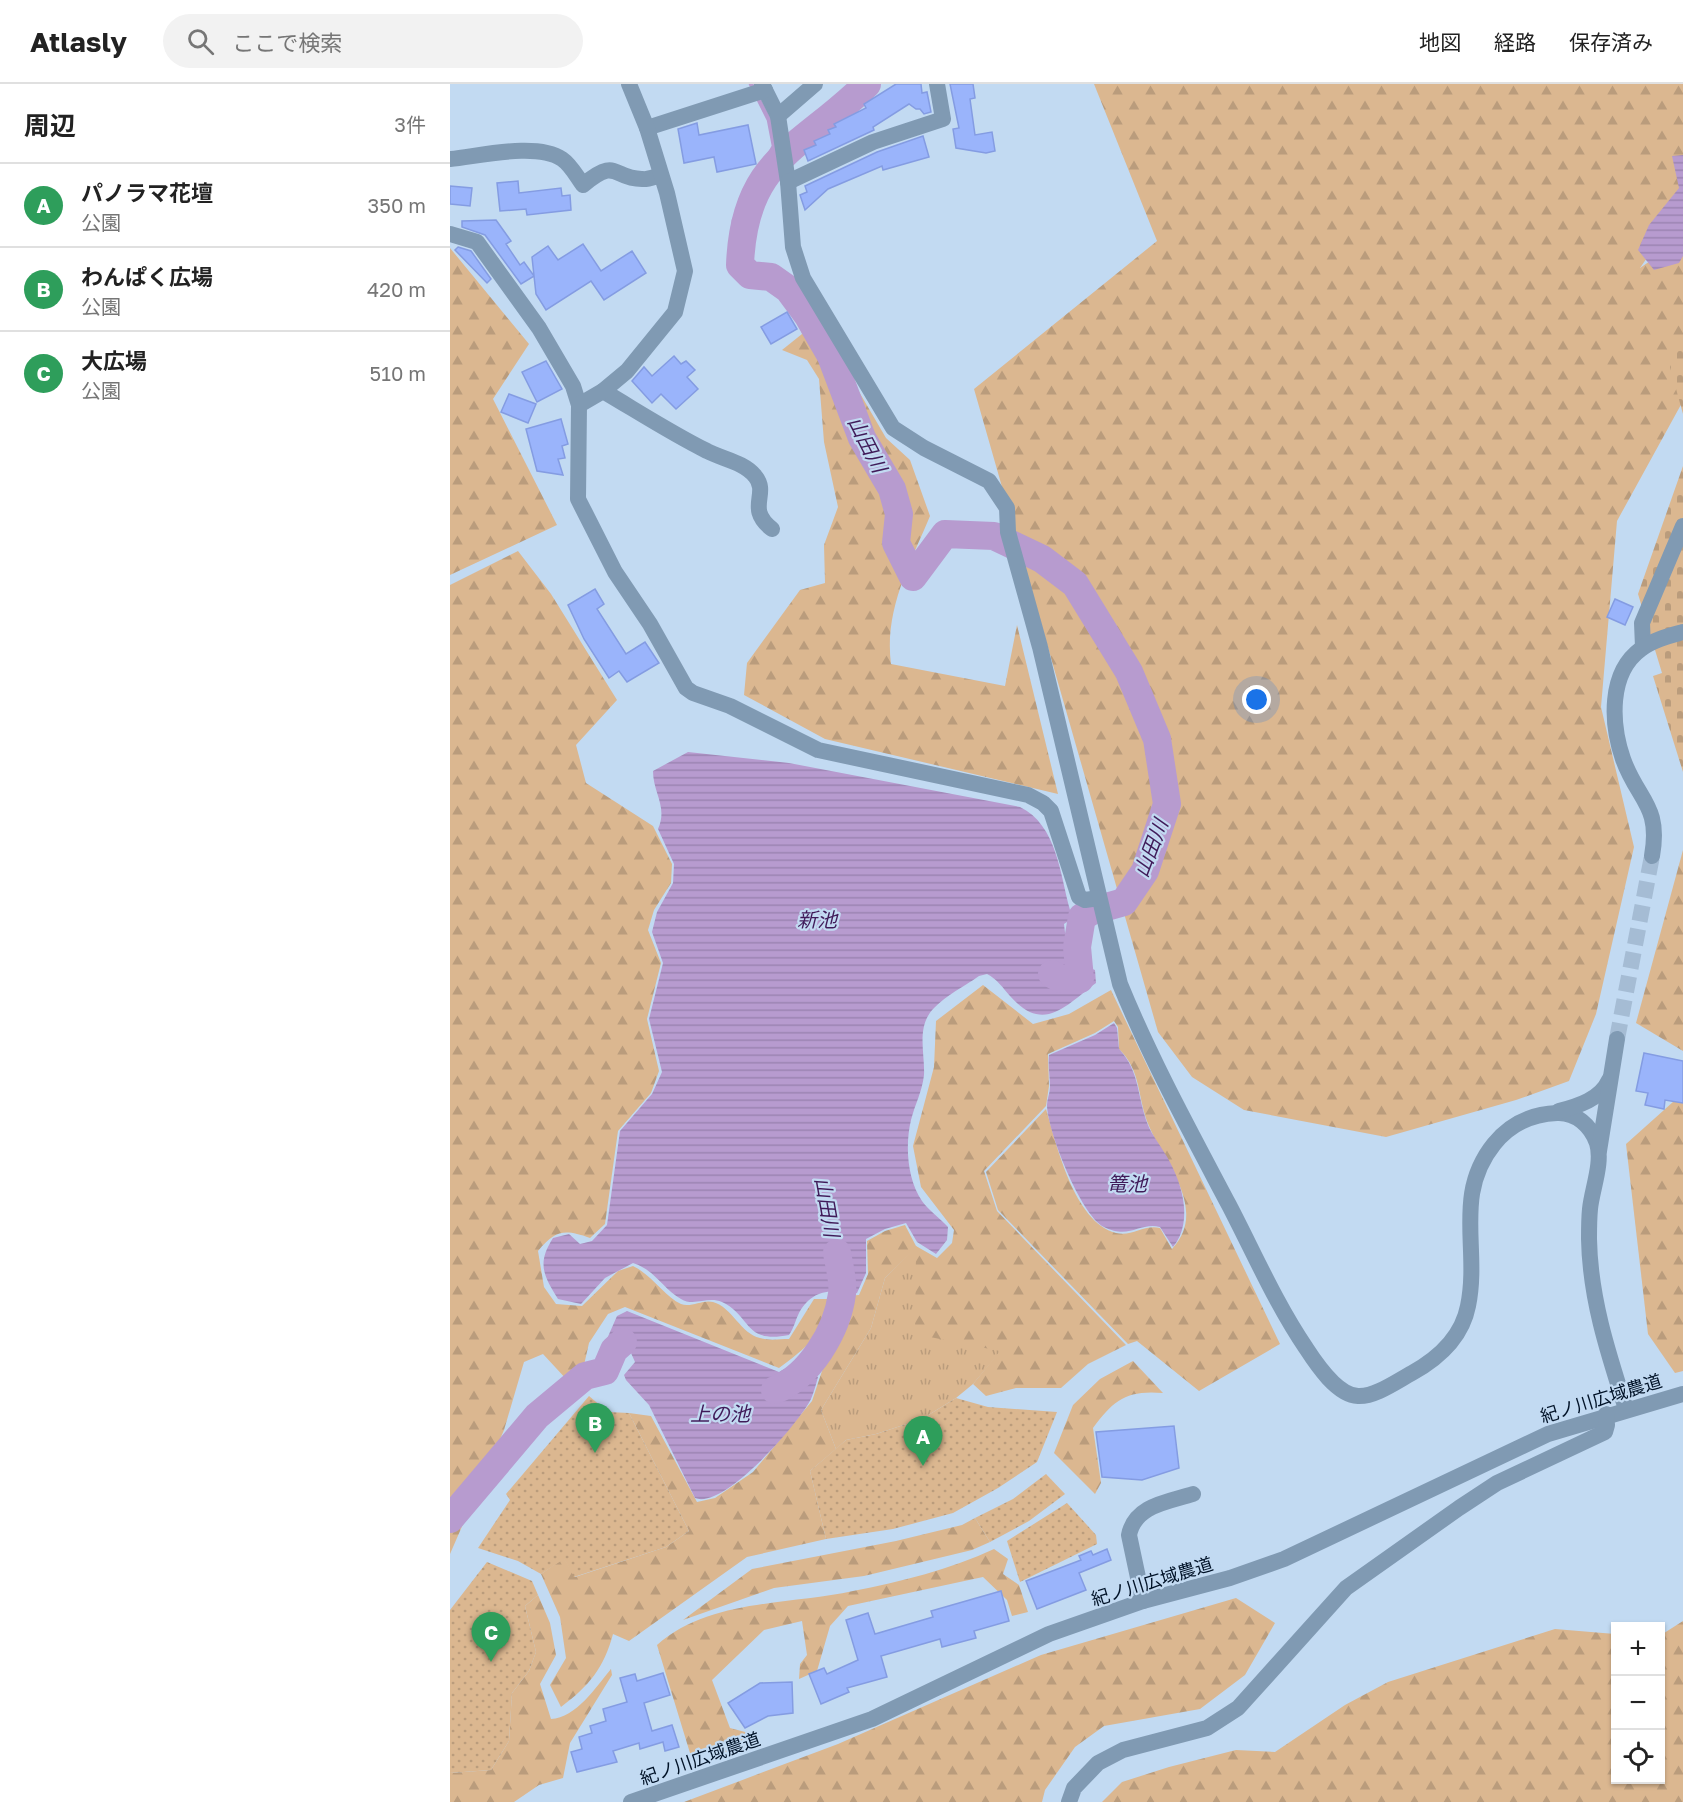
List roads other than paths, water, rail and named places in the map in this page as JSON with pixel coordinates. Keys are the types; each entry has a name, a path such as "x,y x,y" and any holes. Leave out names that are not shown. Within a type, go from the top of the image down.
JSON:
{"street":[{"path":"579,405 603,392 627,371 675,312 685,271 662,175 647,128 629,84"},
{"path":"778,116 815,84"},
{"path":"788,182 873,142 943,119 937,84"},
{"path":"647,128 763,87 778,116 788,182 793,248 802,278 892,428 924,448 990,481 1007,508 1008,532 1040,647 1120,984 1139,1029 1202,1154 1307,1349 1339,1389 1347,1394 1362,1396 1428,1364 1457,1333 1469,1299 1470,1198 1476,1173 1488,1152 1506,1131 1527,1119 1591,1099 1601,1092 1611,1076"},
{"path":"450,159 546,152 564,160 584,184 597,174 611,169 641,180 662,175"},
{"path":"450,234 477,242 539,328 573,386 579,405 578,500 615,572 650,624 686,688 693,693 730,706 818,750 1028,795 1052,811 1079,897 1085,900 1099,898"},
{"path":"603,392 707,452 742,466 756,477 760,491 758,509 761,520 772,529"},
{"path":"1642,647 1642,623 1683,526"},
{"path":"1652,856 1655,822 1649,806 1623,760 1615,721 1616,696 1621,673 1642,647 1683,632"},
{"path":"1617,1039 1590,1209 1591,1274 1606,1345 1626,1409"},
{"path":"1550,1113 1562,1112 1578,1117 1592,1134 1598,1152"},
{"name":"紀ノ川広域農道","path":"631,1802 872,1719 1049,1634 1143,1601 1230,1578 1284,1558 1538,1438 1606,1414 1683,1394"},
{"path":"1069,1802 1074,1788 1098,1763 1123,1750 1207,1728 1238,1708 1346,1588 1483,1492 1605,1432 1606,1414"},
{"path":"1143,1601 1129,1535 1130,1527 1145,1510 1193,1494"}],"water":[{"path":"1683,155 1683,256 1679,263 1654,270 1638,250 1649,225 1679,188 1672,156"},
{"name":"新池","path":"688,752 789,763 1020,807 1042,826 1060,866 1070,910 1070,920 1064,924 1069,967 1072,971 1090,968 1095,970 1096,983 1064,1007 1044,1015 1033,1013 1022,1007 987,974 979,976 932,1010 923,1030 924,1075 911,1120 908,1151 913,1183 925,1204 948,1227 947,1240 936,1254 917,1242 906,1223 885,1229 866,1239 866,1273 857,1293 831,1291 810,1299 799,1313 789,1335 763,1336 755,1332 732,1308 716,1300 691,1302 681,1299 647,1270 633,1263 605,1278 581,1304 558,1299 544,1269 545,1255 553,1238 569,1234 580,1244 592,1241 607,1225 620,1131 652,1094 662,1072 649,1019 663,963 652,932 657,912 673,883 674,864 658,829 661,821 661,807 653,771"},
{"name":"篭池","path":"1114,1023 1117,1028 1119,1049 1135,1075 1148,1125 1170,1162 1180,1187 1184,1212 1183,1225 1180,1237 1173,1247 1160,1227 1153,1226 1121,1232 1104,1227 1095,1220 1076,1190 1053,1133 1047,1105 1050,1087 1049,1055 1095,1035"},
{"name":"上の池","path":"627,1311 779,1372 797,1362 818,1377 811,1399 792,1426 759,1462 724,1491 708,1498 695,1498 649,1405 626,1380 624,1375 635,1362 631,1353 622,1352 612,1376 604,1376 596,1364 617,1316"}],"waterway":[{"path":"740,253 730,252 734,220 774,146 769,120 751,84"},
{"name":"山田川","path":"867,84 799,141 765,177 752,200 744,229 740,265 750,275 771,277 788,289 808,316 831,356 862,438 892,489 899,514 896,543 913,577 945,534 994,536 1042,559 1075,584 1129,672 1157,739 1167,804 1145,871 1124,902 1092,911 1082,917 1077,947 1080,979 1061,979 1052,974"},
{"name":"山田川","path":"775,1390 800,1374 820,1351 828,1337 839,1308 842,1289 837,1253"},
{"name":"山田川","path":"450,1519 537,1416 585,1376 605,1371 614,1350 623,1342"}],"tunnel":[{"path":"1617,1039 1652,856"}],"place":[{"name":"わんぱく広場","path":"595,1453"},
{"name":"パノラマ花壇","path":"923,1466"},
{"name":"大広場","path":"491,1662"}]}
